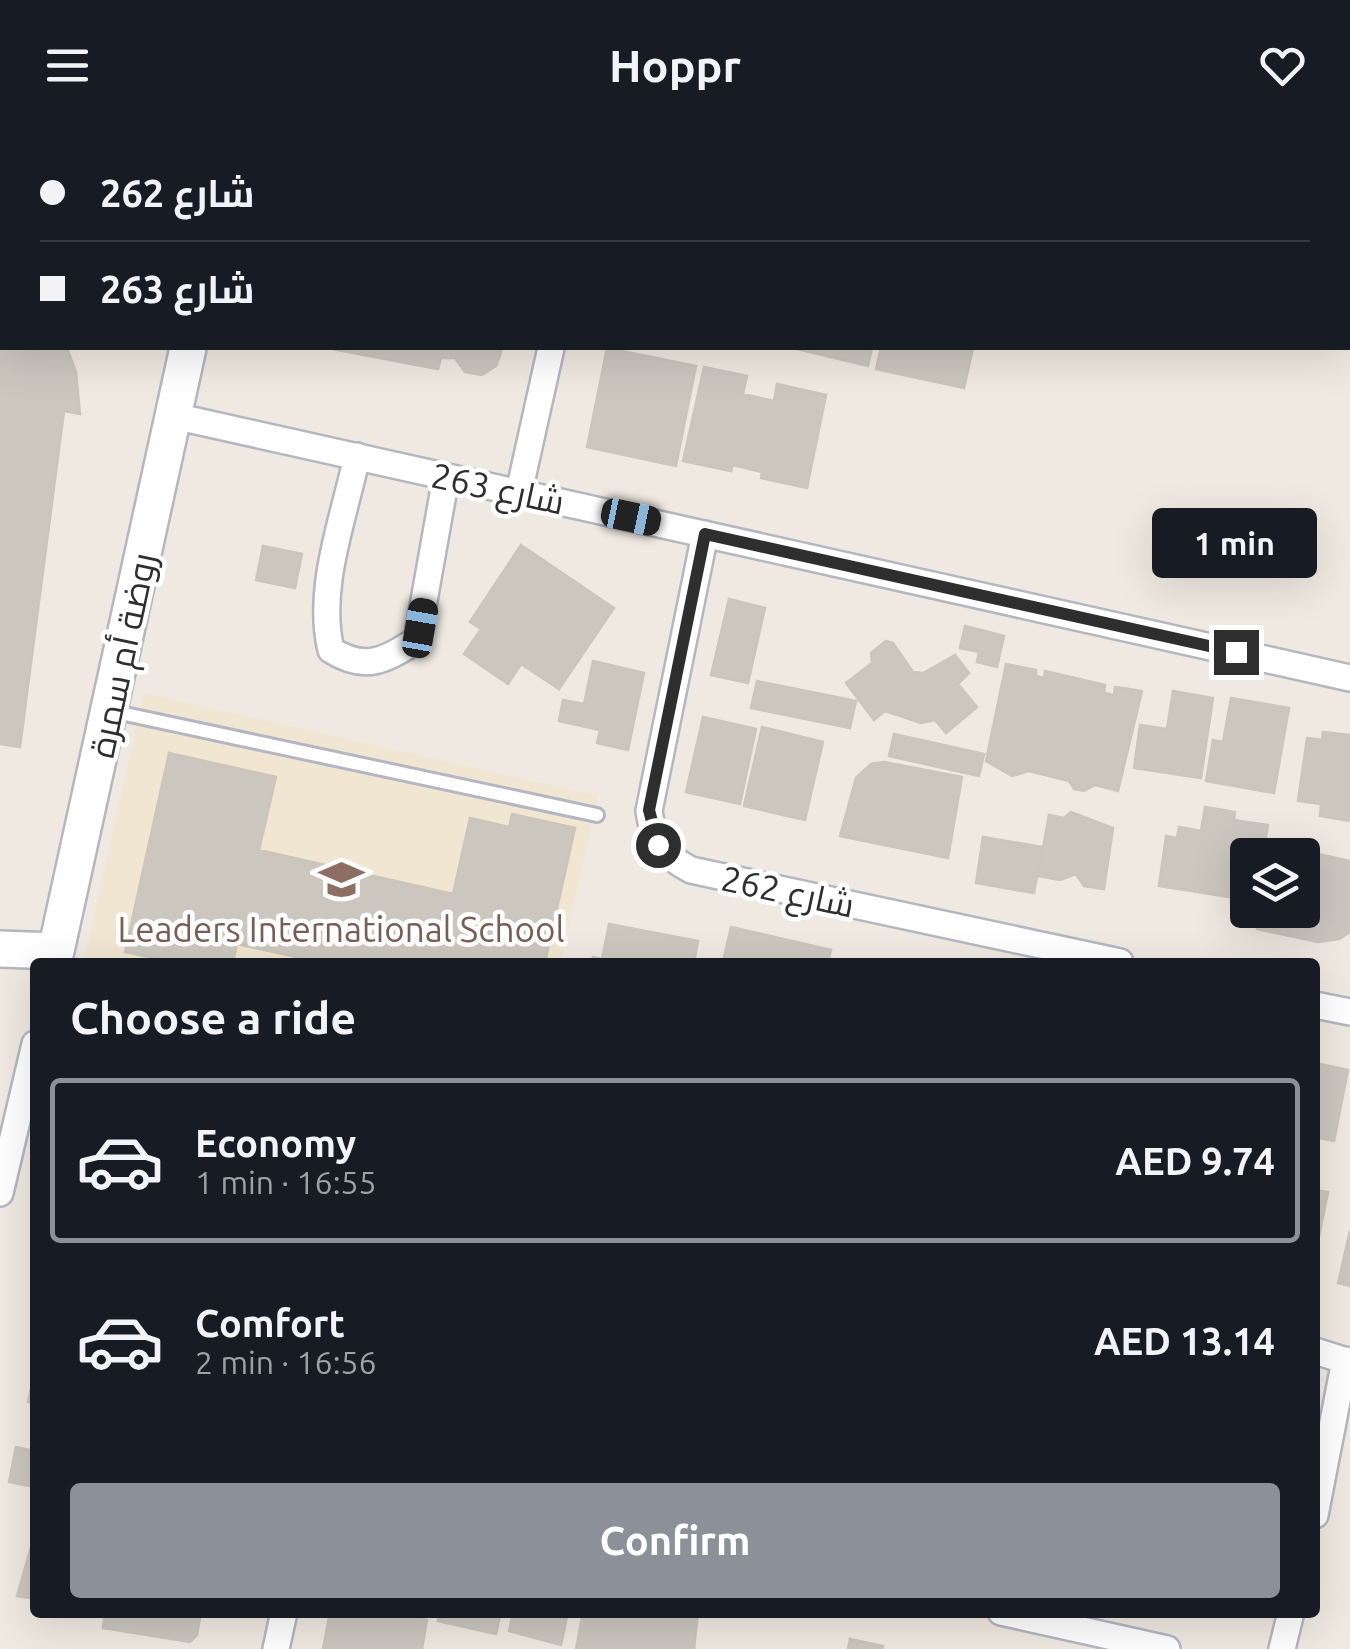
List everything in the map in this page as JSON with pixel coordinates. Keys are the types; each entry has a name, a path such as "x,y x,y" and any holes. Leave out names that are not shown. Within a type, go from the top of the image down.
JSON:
{"street":[{"name":"روضة أم سمرة","path":"55,957 188,350"},
{"path":"519,492 551,350"},
{"name":"شارع 263","path":"174,416 1350,678"},
{"path":"358,456 329,583 326,627 331,650 366,665 388,659 417,640 446,476"},
{"name":"شارع 262","path":"705,534 649,810 658,845 672,860 692,870 1101,958"},
{"path":"0,949 55,957"},
{"path":"1320,1006 1350,1012"},
{"path":"0,1193 30,1072"},
{"path":"1320,1353 1348,1361 1320,1492"},
{"path":"276,1649 283,1618"},
{"path":"1028,1618 1167,1649"},
{"path":"1282,1649 1290,1618"}],"lane":[{"path":"111,711 597,815"}],"shaded area":[{"name":"Leaders International School","path":"144,693 598,796 561,958 85,958"}],"building":[{"path":"0,350 68,350 76,372 80,414 64,411 20,747 0,744"},
{"path":"338,350 501,350 496,366 482,375 465,372 455,358 441,358 438,369"},
{"path":"607,350 696,366 676,466 587,447"},
{"path":"801,350 872,350 868,366"},
{"path":"881,350 973,350 964,388 876,369"},
{"path":"704,367 747,376 743,394 774,401 777,384 826,395 807,488 761,478 762,472 733,465 731,471 683,461"},
{"path":"521,545 614,608 559,689 521,664 508,684 464,654 481,629 470,622"},
{"path":"263,546 302,554 295,588 256,580"},
{"path":"729,599 765,608 748,683 711,675"},
{"path":"965,626 1004,636 997,667 977,662 979,652 960,648"},
{"path":"886,641 893,643 913,672 923,673 955,655 969,673 958,684 977,707 946,733 935,720 921,723 885,711 874,720 846,683 872,663 871,653"},
{"path":"593,661 644,673 628,750 597,743 600,730 559,721 563,700 584,704"},
{"path":"1006,664 1036,670 1036,676 1044,678 1045,671 1105,685 1104,693 1114,695 1115,687 1142,691 1118,791 1095,785 1084,791 1074,789 1069,781 1029,771 1012,776 986,761"},
{"path":"757,681 856,701 850,728 751,708"},
{"path":"1173,691 1213,698 1201,778 1134,768 1140,725 1167,729"},
{"path":"1231,698 1289,708 1274,793 1206,781 1213,740 1223,742"},
{"path":"703,717 756,729 740,804 686,792"},
{"path":"762,727 823,742 805,820 744,806"},
{"path":"1323,732 1350,735 1350,821 1320,816 1321,804 1298,801 1307,738 1322,740"},
{"path":"894,734 984,754 979,776 889,756"},
{"path":"169,753 276,777 259,850 453,894 470,818 509,827 512,814 575,828 546,958 301,958 237,944 234,958 154,958 125,952"},
{"path":"884,762 962,777 948,858 840,836 856,778 871,764"},
{"path":"1205,807 1235,812 1234,820 1268,825 1266,838 1230,838 1230,897 1159,886 1166,836 1177,838 1179,827 1201,831"},
{"path":"1071,812 1113,828 1104,889 1084,886 1076,874 1060,880 1038,876 1049,815 1064,818"},
{"path":"983,837 1042,847 1034,893 976,883"},
{"path":"1320,854 1350,861 1350,932 1339,939 1318,942 1257,929 1320,928"},
{"path":"609,924 698,941 695,958 602,958"},
{"path":"731,927 831,950 829,958 724,958"},
{"path":"1320,1064 1348,1070 1334,1141 1320,1138"},
{"path":"1320,1191 1328,1192 1320,1231"},
{"path":"1350,1231 1350,1286 1338,1283"},
{"path":"16,1447 30,1450 30,1486 9,1482"},
{"path":"30,1550 30,1598 17,1596"},
{"path":"104,1618 200,1618 197,1635 190,1642 103,1628"},
{"path":"329,1618 427,1620 422,1649 323,1649"},
{"path":"439,1618 500,1618 496,1634 438,1621"},
{"path":"512,1618 567,1618 561,1645 509,1631"},
{"path":"582,1618 697,1618 694,1649 576,1649"},
{"path":"850,1639 883,1646 848,1649"}],"place":[{"name":"Leaders International School","path":"341,879"}],"route":[{"path":"658,845 649,810 705,534 1236,652"}]}
